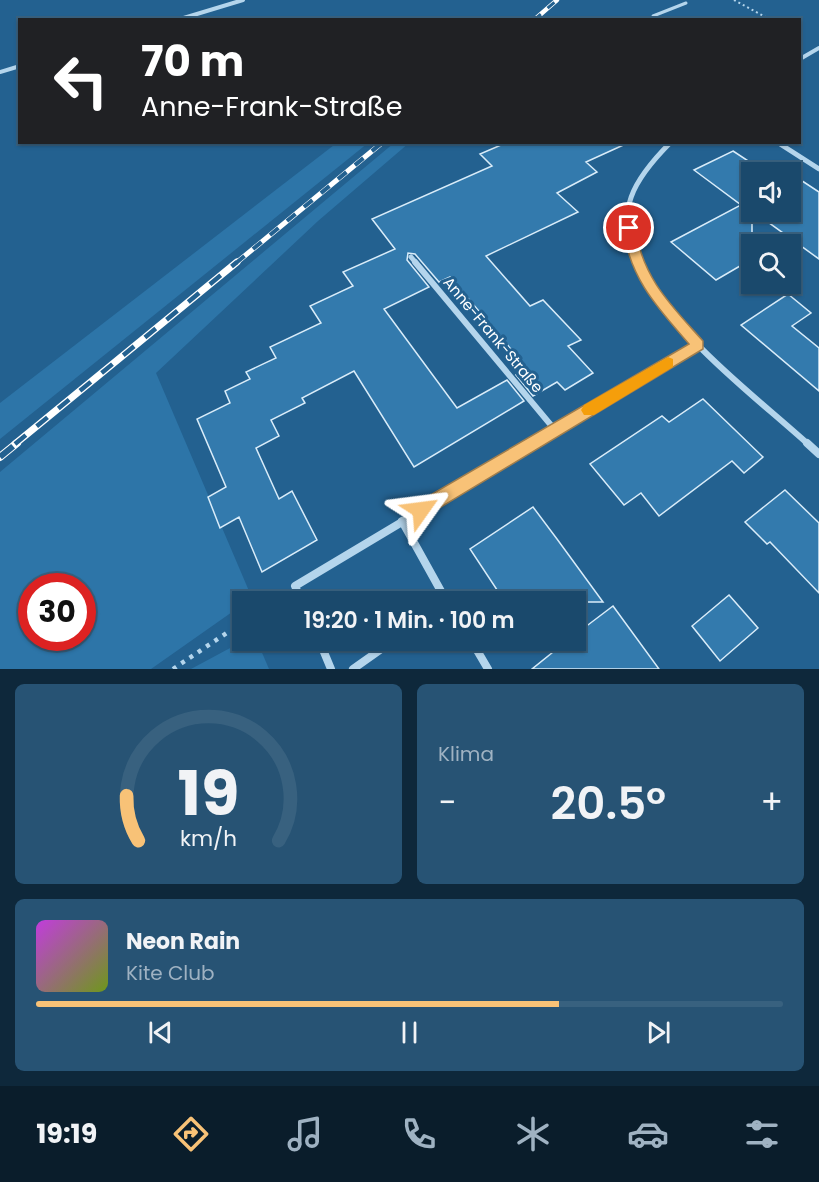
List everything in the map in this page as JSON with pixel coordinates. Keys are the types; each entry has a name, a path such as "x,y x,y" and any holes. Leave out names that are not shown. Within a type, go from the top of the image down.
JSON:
{"street":[{"path":"184,18 243,0"},
{"path":"801,58 819,48"},
{"path":"0,72 18,67"},
{"path":"669,144 648,165 626,206 632,250 652,292 698,345 819,454"},
{"path":"780,144 819,169"},
{"name":"Anne-Frank-Straße","path":"411,257 555,430"},
{"path":"297,591 295,586 698,345"},
{"path":"402,521 441,591"},
{"path":"324,651 331,669"},
{"path":"352,669 378,651"},
{"path":"477,651 488,669"}],"lane":[{"path":"657,18 653,15 686,3"}],"path":[{"path":"734,0 767,18"},
{"path":"173,669 232,629"}],"shaded area":[{"path":"335,144 367,144 0,439 0,403"},
{"path":"393,144 408,144 318,221 156,373 249,591 232,591 232,612 151,669 0,669 0,472"},
{"path":"232,647 232,651 261,651 269,669 191,669"}],"building":[{"path":"503,144 626,144 586,162 597,172 557,193 578,212 486,256 530,306 543,300 581,340 568,346 593,373 565,390 557,382 533,396 516,375 527,368 450,277 439,282 415,254 408,253 407,260 429,287 384,309 457,408 507,380 524,401 414,467 354,371 302,398 305,403 271,420 279,436 256,448 279,499 292,491 317,540 262,572 239,517 220,528 208,497 226,487 197,419 230,403 225,391 250,379 246,372 276,358 270,347 321,323 310,306 353,286 343,272 395,249 372,219 492,166 480,154"},
{"path":"733,151 750,162 741,162 741,205 694,170"},
{"path":"801,180 819,192 819,259 801,246 801,234 784,234 768,222 801,222"},
{"path":"741,205 741,222 752,222 752,234 741,234 741,265 716,280 671,242"},
{"path":"788,294 811,313 792,326 819,348 819,391 741,325"},
{"path":"703,399 763,457 744,473 732,461 659,516 641,493 624,505 590,464 662,416 669,422"},
{"path":"785,490 819,523 819,593 770,542 767,544 745,522"},
{"path":"533,507 603,602 586,602 586,591 498,591 470,549"},
{"path":"729,595 758,628 720,661 692,626"},
{"path":"613,606 659,669 532,669 554,651 586,651 586,626"}],"railway":[{"path":"536,18 557,0"},
{"path":"236,263 381,144"},
{"path":"15,444 237,262"},
{"path":"0,457 17,443"}],"slow traffic":[{"path":"589,410 668,363"}],"route":[{"path":"421,510 698,345 652,292 632,250 629,228"}]}
